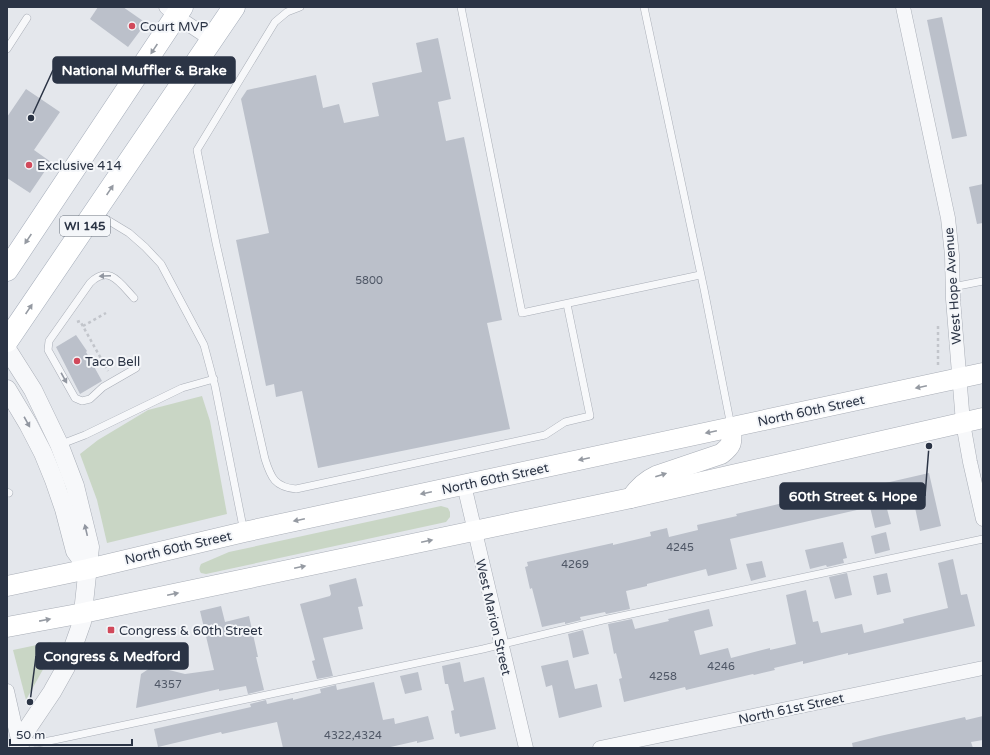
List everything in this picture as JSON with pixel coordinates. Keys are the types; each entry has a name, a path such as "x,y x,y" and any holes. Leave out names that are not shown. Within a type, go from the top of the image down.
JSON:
{"main road":[{"name":"WI 145","path":"7,341 234,7"},
{"name":"WI 145","path":"7,270 175,10"},
{"name":"North 60th Street","path":"7,586 88,569 244,532 983,373"},
{"path":"7,627 83,613 631,498 983,418"},
{"path":"631,498 638,488 652,478 721,454 729,448 732,441 731,428"}],"street":[{"name":"West Hope Avenue","path":"903,7 948,218 952,255 963,423 983,518"},
{"path":"175,10 212,40"},
{"path":"7,349 33,390 51,449"},
{"path":"7,389 28,424 51,449 75,486 90,547 82,622 66,667 19,744"},
{"name":"West Marion Street","path":"464,485 500,645 526,748"},
{"name":"North 61st Street","path":"600,748 983,668"},
{"path":"7,691 19,744"}],"lane":[{"path":"300,7 287,12 275,22 197,150 216,243 265,459 269,474 277,484 287,488 296,489 545,435 565,422 590,416 567,304"},
{"path":"461,7 522,313 700,275"},
{"path":"644,7 731,428"},
{"path":"7,49 27,18"},
{"path":"94,212 129,234 145,247 161,264 204,345 214,379 244,532"},
{"path":"134,298 112,275 105,274 97,276 90,282 49,341 48,350 75,398 82,401 90,399 103,388 136,368"},
{"path":"953,287 983,281"},
{"path":"51,449 85,435 182,388 214,379"},
{"path":"19,744 37,743 500,645 611,618 983,539"}],"path":[{"path":"83,326 106,313"},
{"path":"938,319 938,368"},
{"path":"64,320 73,325 80,321 114,381"}],"green space":[{"path":"202,396 210,421 227,514 107,543 97,500 80,454 98,440 148,410"},
{"path":"441,506 448,508 450,512 450,517 446,522 206,574 201,573 200,570 201,564 229,552"},
{"path":"51,642 46,664 26,700 13,650"}],"building":[{"path":"98,7 123,7 146,23 128,47 90,19"},
{"path":"942,17 967,136 952,139 927,20"},
{"path":"438,38 451,99 438,102 446,141 464,137 502,320 487,323 510,429 318,468 302,391 276,397 274,384 266,386 236,240 269,233 241,99 247,90 316,75 323,108 339,104 344,123 379,116 372,83 422,72 416,43"},
{"path":"26,89 60,112 34,150 51,162 30,193 7,178 7,117"},
{"path":"983,184 983,223 977,224 969,187"},
{"name":"Taco Bell","path":"76,335 87,351 86,352 102,381 80,394 56,347"},
{"path":"929,473 941,526 920,531 914,503 887,509 891,524 875,528 870,507 730,539 737,569 708,576 706,569 647,584 647,586 626,591 630,609 580,617 581,620 542,627 532,588 530,589 525,567 528,566 527,562 651,536 650,532 667,528 669,537 698,530 697,525 737,516 736,514 787,502 787,504 845,490 846,492"},
{"path":"886,532 890,550 875,554 871,536"},
{"path":"843,542 847,558 843,559 844,563 810,569 805,550"},
{"path":"953,559 961,595 967,594 975,626 848,655 848,653 803,664 803,661 774,668 775,670 754,675 686,690 685,687 624,702 619,679 622,678 616,653 614,654 608,624 632,619 635,629 709,609 713,626 694,631 700,655 728,648 731,658 770,648 770,650 796,644 786,595 806,590 813,622 818,621 821,633 862,624 864,633 904,623 903,619 948,608 938,563"},
{"path":"762,561 766,577 751,581 746,564"},
{"path":"847,573 852,595 835,599 829,577"},
{"path":"887,573 891,592 877,595 873,576"},
{"path":"356,578 363,606 358,607 363,629 323,638 333,676 317,679 312,661 315,660 300,604 330,596 329,585"},
{"path":"221,606 225,622 249,616 258,657 256,657 264,690 248,694 246,686 219,691 219,689 136,708 141,674 153,666 185,674 214,670 200,611"},
{"path":"583,630 589,654 573,658 568,634"},
{"path":"568,660 575,689 597,684 602,707 559,718 552,685 546,687 541,666"},
{"path":"460,662 464,682 484,677 496,729 460,737 459,733 455,734 451,711 454,710 448,684 445,684 442,666"},
{"path":"418,672 422,690 405,694 400,676"},
{"path":"374,682 383,720 394,718 395,724 428,716 434,739 386,748 283,748 277,722 222,734 221,732 158,747 154,729 251,707 250,704 266,700 267,704 293,698 293,700 321,693 320,689 336,685 337,690"},
{"path":"983,716 983,740 971,742 973,748 853,748 852,743 880,736 965,717 966,720"}],"place":[{"name":"Court MVP","path":"132,26"},
{"name":"National Muffler & Brake","path":"31,118"},
{"name":"Exclusive 414","path":"29,165"},
{"name":"Taco Bell","path":"77,361"},
{"name":"60th Street & Hope","path":"929,446"},
{"name":"Congress & 60th Street","path":"111,630"},
{"name":"Congress & Medford","path":"30,702"}]}
